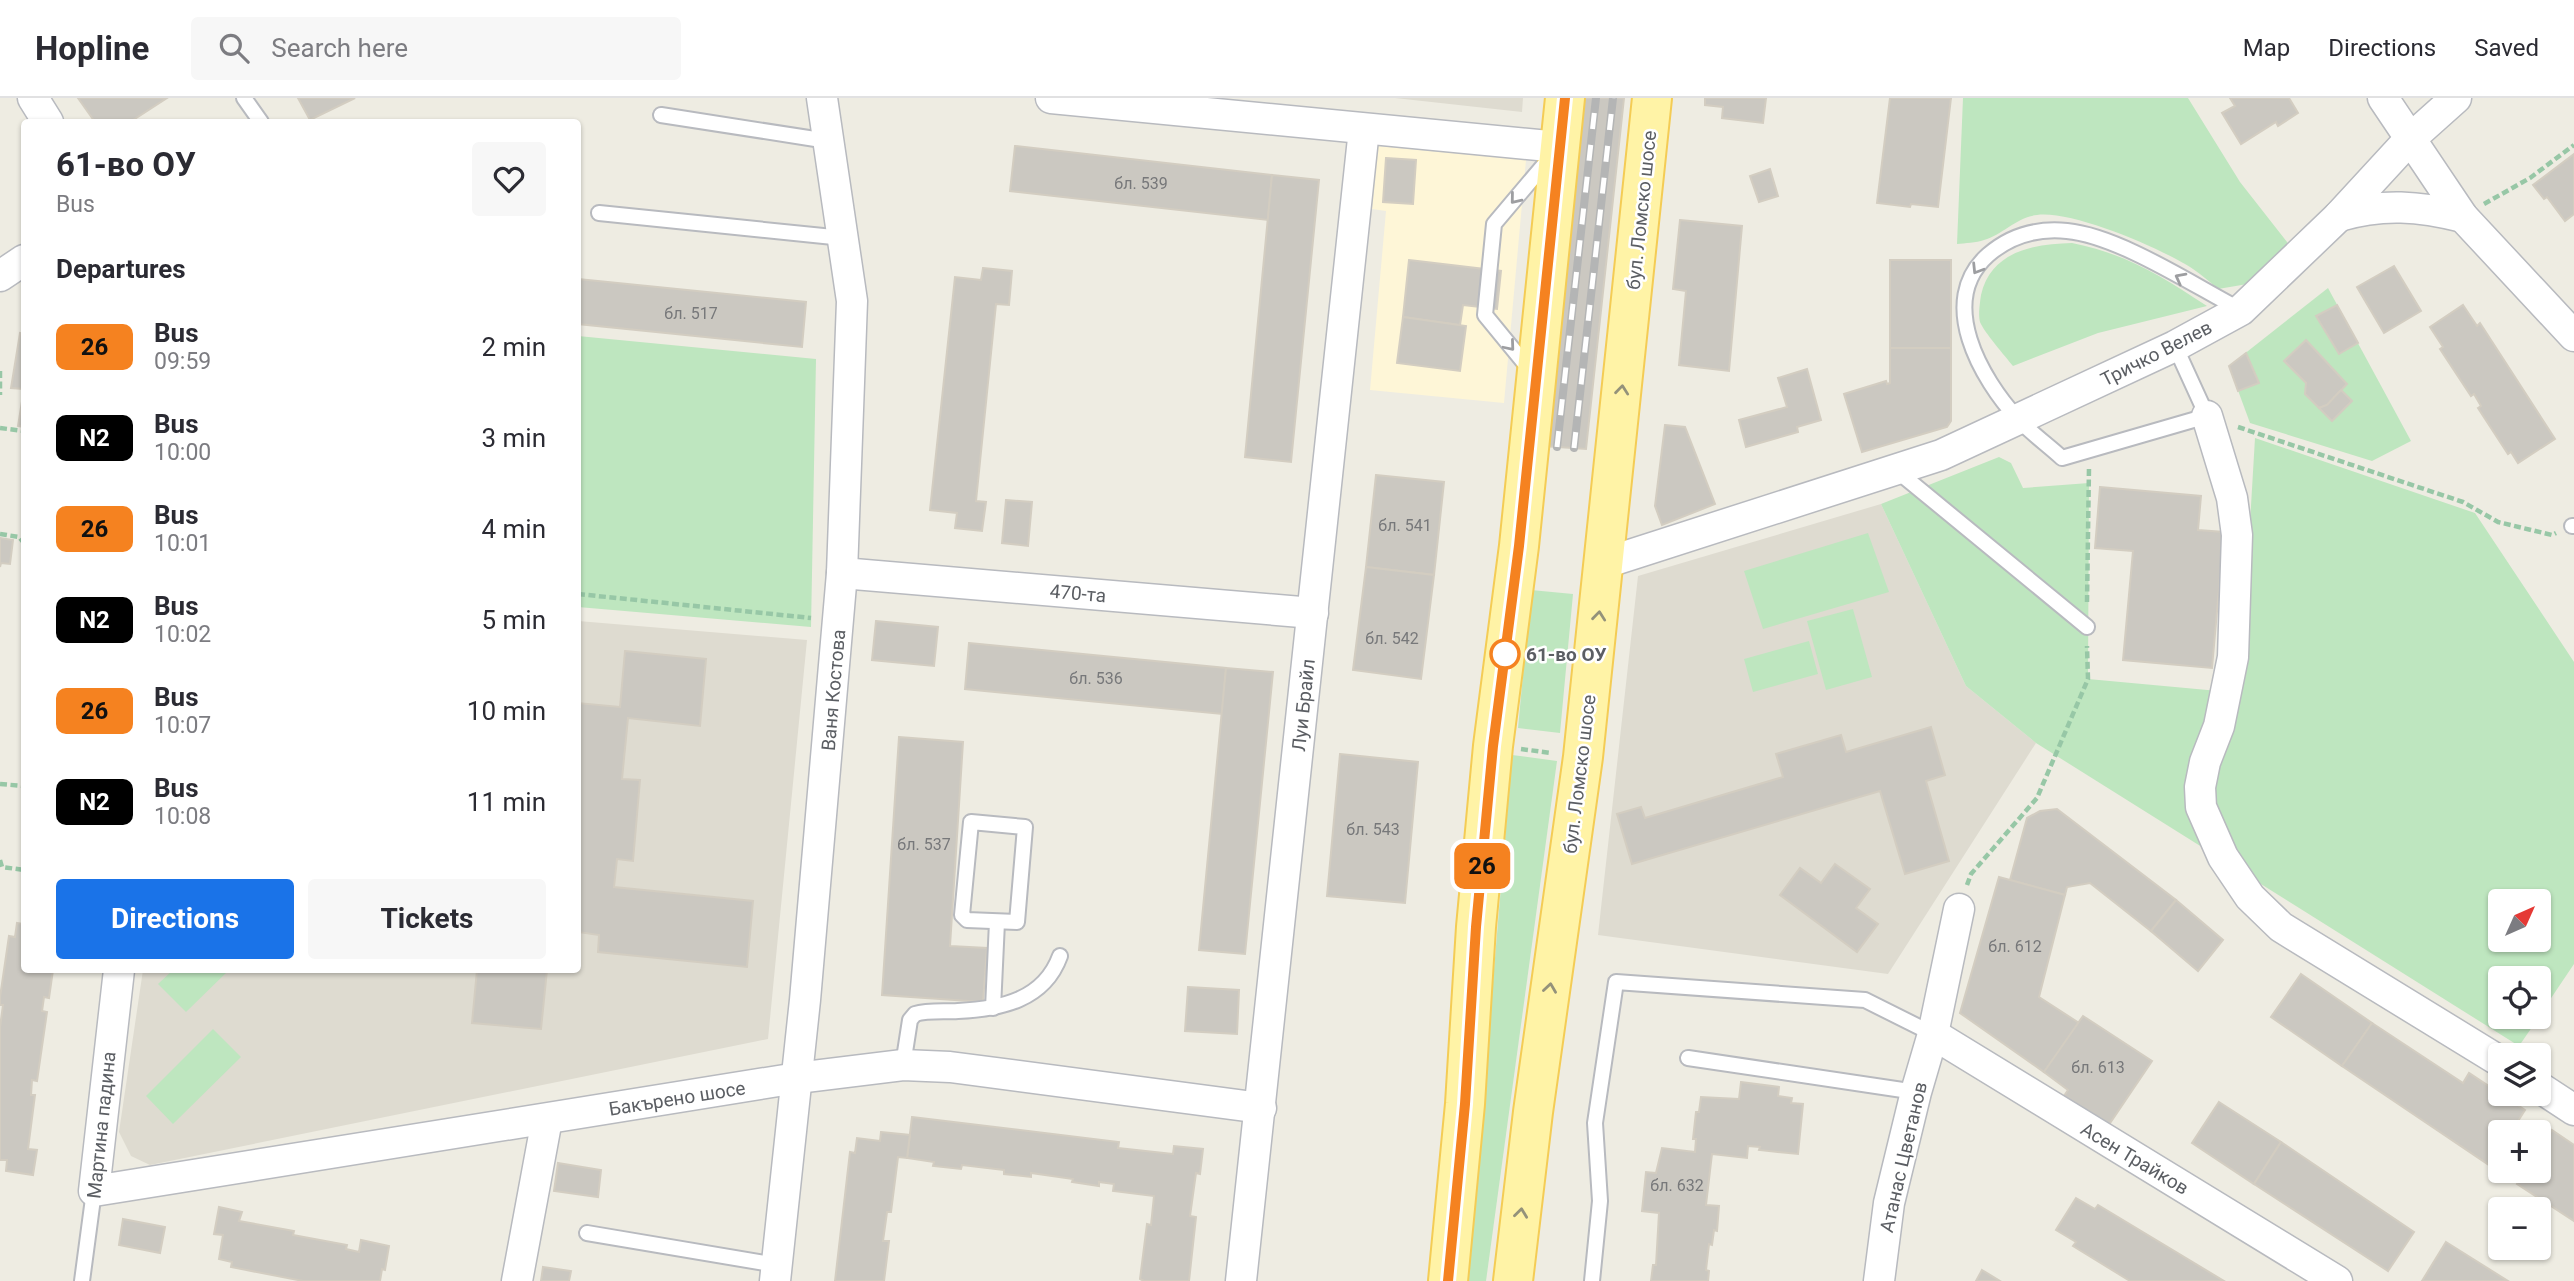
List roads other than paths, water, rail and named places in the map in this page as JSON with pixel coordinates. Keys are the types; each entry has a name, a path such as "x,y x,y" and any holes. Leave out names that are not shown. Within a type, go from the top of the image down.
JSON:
{"main road":[{"path":"1448,1281 1465,1104 1476,927 1493,746 1519,546 1565,98"},
{"name":"бул. Ломско шосе","path":"1513,1281 1533,1112 1583,757 1652,98"}],"street":[{"path":"33,98 46,119"},
{"name":"Ваня Костова","path":"776,1273 797,1078 840,621 842,573 852,301 822,98"},
{"path":"1051,98 1559,147"},
{"path":"2383,98 2463,217 2574,336"},
{"name":"Тричко Велев","path":"1605,563 1941,455 2019,421 2175,346 2241,310 2339,216 2409,140 2456,98"},
{"name":"Луи Брайл","path":"1241,1281 1364,129"},
{"path":"2339,216 2366,208 2391,206 2437,210 2463,217"},
{"path":"0,276 21,262"},
{"path":"2207,416 2232,498 2237,535 2234,657 2219,726 2205,762 2200,786 2201,807 2217,844 2250,897 2281,927 2488,1054"},
{"name":"470-та","path":"842,573 1313,613"},
{"name":"Атанас Цветанов","path":"1879,1281 1889,1203 1933,1034 1959,909"},
{"name":"Мартина падина","path":"94,1191 119,973"},
{"name":"Асен Трайков","path":"1933,1034 2337,1281"},
{"name":"Бакърено шосе","path":"94,1191 797,1078 903,1065 950,1067 1261,1108"},
{"path":"2551,1095 2574,1110"},
{"path":"517,1281 547,1119"}],"lane":[{"path":"244,98 259,119"},
{"path":"661,115 828,141"},
{"path":"1536,377 1485,315 1486,302 1494,224 1559,147"},
{"path":"600,213 843,238"},
{"path":"2175,346 2207,416 2062,458 2019,421 1976,358 1965,324 1964,304 1971,277 1981,261 1995,248 2018,235 2042,230 2069,232 2095,237 2121,247 2241,310"},
{"path":"1895,470 2087,627"},
{"path":"971,822 1025,827 1018,919 1014,923 997,922 967,920 961,915 971,822"},
{"path":"993,1008 997,922"},
{"path":"903,1065 910,1020 915,1014 993,1008 1035,992 1053,974 1060,956"},
{"path":"1592,1281 1600,1201 1595,1123 1616,982 1865,1000 1933,1034"},
{"path":"1688,1058 1916,1092"},
{"name":"Мартина падина","path":"82,1281 94,1191"},
{"path":"587,1233 776,1273"}],"railway":[{"path":"1557,447 1596,98"},
{"path":"1574,448 1613,98"}],"place":[{"name":"61-во ОУ","path":"1505,654"}]}
